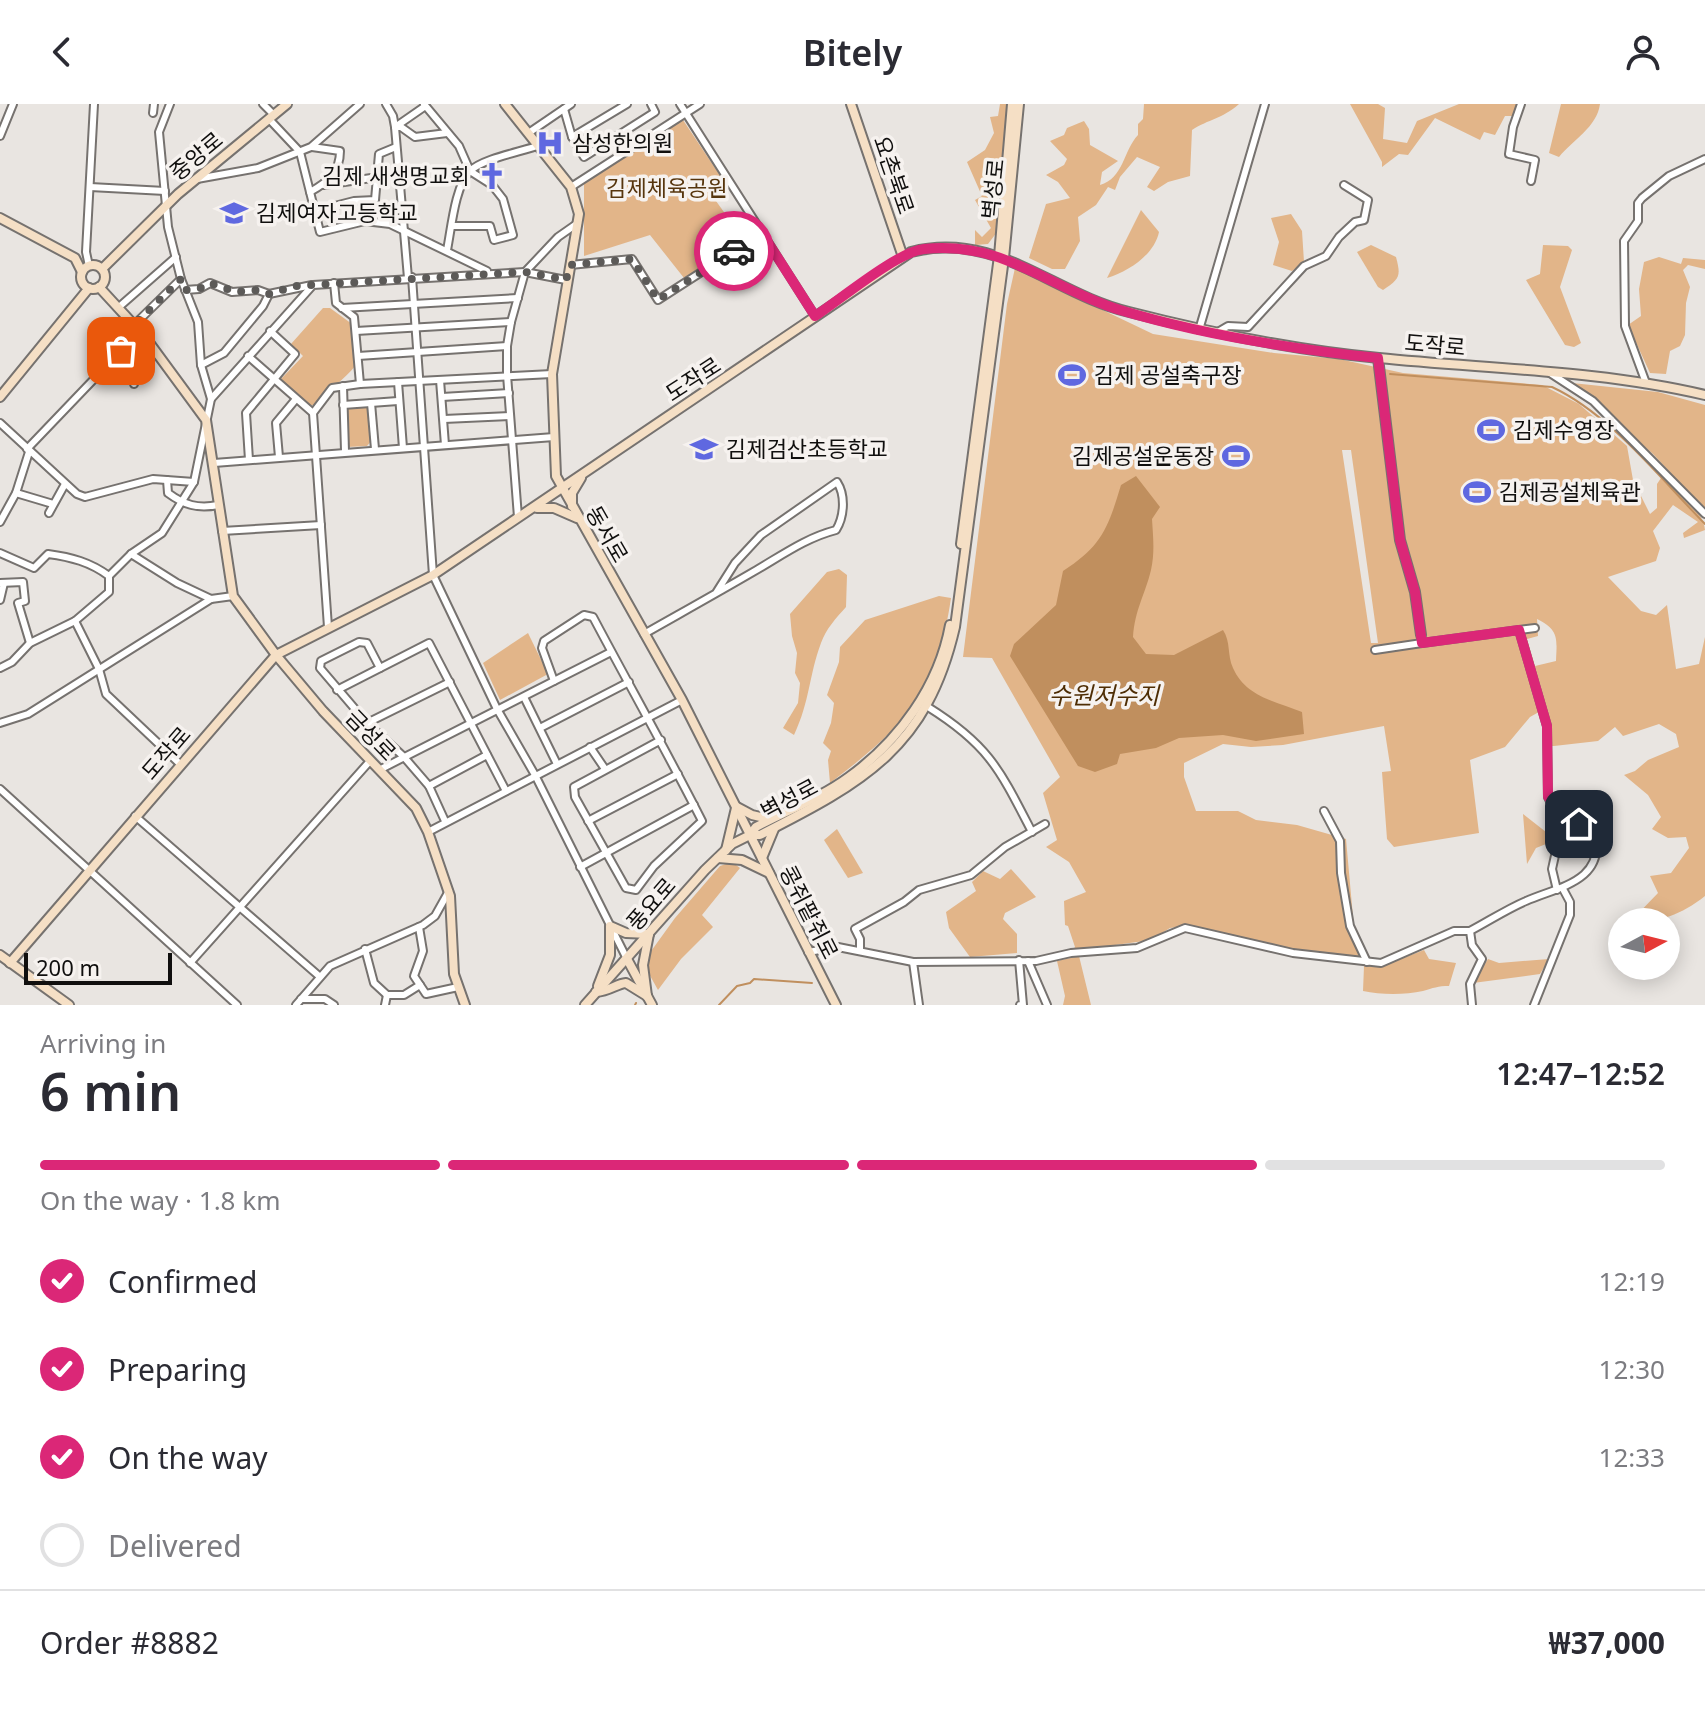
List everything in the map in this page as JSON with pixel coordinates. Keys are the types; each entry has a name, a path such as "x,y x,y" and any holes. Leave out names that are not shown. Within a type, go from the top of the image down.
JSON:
{"street":[{"path":"0,136 13,104"},
{"path":"89,288 82,280 86,269 94,104"},
{"path":"153,113 154,104"},
{"name":"중앙로","path":"167,205 159,132 170,104"},
{"path":"263,104 300,152 320,232 365,221 404,228 490,273"},
{"name":"중앙로","path":"102,269 195,180 287,104"},
{"path":"195,180 258,168 311,147 360,104"},
{"path":"386,104 395,127 414,303 433,575 497,709 535,775 652,1005"},
{"name":"동서로","path":"505,104 571,187 578,223 552,374 555,463 561,489 682,700 750,835"},
{"path":"530,132 571,104"},
{"path":"572,137 627,104"},
{"path":"564,109 572,137 584,157 655,112 651,104"},
{"path":"680,104 815,316"},
{"path":"571,187 700,104"},
{"name":"요촌북로","path":"851,104 903,257"},
{"name":"벽성로","path":"772,823 847,779 879,752 920,703 936,672 949,630 958,576 969,471 1002,257 1012,104"},
{"name":"벽성로","path":"750,835 756,827 772,823 859,780 892,753 928,707 940,682 955,627 1019,104"},
{"path":"1199,330 1265,104"},
{"path":"1521,104 1513,127 1509,154 1535,160 1531,181"},
{"path":"395,127 424,106 459,146 470,171 492,185 503,199 513,235 494,240 490,226 452,226"},
{"path":"395,127 401,127 415,137 447,133"},
{"path":"447,250 460,191 470,171 504,155 540,145"},
{"path":"311,147 336,148 340,151 338,168 324,185"},
{"path":"315,211 354,201 375,200 379,154 396,147"},
{"path":"1646,383 1625,326 1624,241 1638,221 1638,203 1642,198 1669,176 1705,159"},
{"path":"310,192 324,185 378,177"},
{"path":"1216,333 1228,326 1248,327 1304,266 1326,256 1355,222 1364,220 1368,200 1344,185"},
{"path":"90,187 165,191"},
{"path":"167,205 181,279 198,322 201,365 211,399"},
{"path":"0,218 75,258 86,269 102,269 105,276 99,287 89,288 0,397"},
{"path":"518,517 507,375 511,322 525,272 558,237 578,223"},
{"path":"570,265 632,259 658,300 762,233"},
{"name":"도작로","path":"10,963 276,655 433,575 766,353 903,257 924,249 981,251 1002,257 1029,267 1099,303 1199,330 1378,358 1646,383 1705,395"},
{"path":"119,307 176,257"},
{"path":"185,290 199,289 210,283 232,292 258,290 269,294 334,283 525,272 566,280"},
{"path":"0,522 16,493 28,450 139,331 181,279"},
{"path":"334,283 336,303 354,317 360,384"},
{"path":"0,668 12,662 30,643 75,621 109,592 109,576 131,554 155,540 194,482 211,399 313,285"},
{"name":"금성로","path":"99,287 139,331 206,420 233,596 276,655 416,808 449,891 452,958 465,1005"},
{"path":"201,365 224,353 263,306 269,294"},
{"path":"342,308 518,298"},
{"path":"356,331 511,322"},
{"path":"134,384 139,331"},
{"path":"249,460 246,413 295,354 270,331"},
{"path":"358,356 507,346"},
{"path":"224,353 237,367"},
{"path":"248,356 313,413"},
{"path":"1378,358 1400,540 1415,592 1421,639"},
{"name":"도작로","path":"1550,373 1593,401 1705,514"},
{"path":"328,627 313,413 332,388 552,374"},
{"path":"440,380 445,445"},
{"path":"398,382 403,448"},
{"path":"343,386 345,451"},
{"path":"442,397 509,393"},
{"path":"279,457 276,423 296,399"},
{"path":"343,405 398,401"},
{"path":"371,403 375,449"},
{"path":"444,419 510,416"},
{"path":"0,423 65,484 85,497 153,479 194,482"},
{"path":"214,463 554,437"},
{"path":"555,463 565,475 583,474"},
{"path":"532,508 554,508 575,515 572,493 583,474"},
{"path":"167,480 168,493 181,503 202,508 218,505"},
{"path":"644,634 716,593 801,543 836,530 843,519 841,488 837,482 761,535 735,563 716,593"},
{"path":"49,513 65,484"},
{"path":"16,493 53,504"},
{"path":"222,531 321,525"},
{"path":"0,553 34,568 43,557 58,555 85,561 109,576"},
{"path":"131,554 177,583 211,599"},
{"path":"0,600 2,583 23,582 25,601 18,603 30,643"},
{"path":"0,723 28,714 211,599 233,596"},
{"path":"554,681 542,648 544,641 584,615 593,617 661,740 702,821 654,866 636,890 626,888 575,797 574,787 661,740"},
{"path":"75,621 99,669 106,694 180,764"},
{"path":"1375,650 1421,639 1535,628"},
{"path":"1519,630 1547,726 1548,797 1552,800 1560,833 1552,869 1560,890 1570,902 1570,915 1534,1005"},
{"path":"380,668 367,643 359,642 321,661 320,668 367,723 404,757 429,786 445,821"},
{"path":"337,690 429,643 506,791"},
{"path":"379,770 611,652"},
{"path":"367,723 450,682"},
{"path":"540,728 629,682"},
{"path":"524,697 557,764"},
{"path":"428,832 682,700"},
{"path":"928,707 977,742 992,758 1032,832"},
{"path":"590,747 605,769"},
{"path":"429,786 487,755"},
{"path":"190,963 370,761"},
{"path":"588,821 678,774"},
{"path":"0,789 237,1005"},
{"path":"808,952 838,947 913,962 1028,961 1071,953 1137,948 1185,928 1293,953 1381,963 1454,931 1470,931 1528,900 1560,890 1582,877 1591,865 1597,843 1595,833 1579,824 1562,799 1552,800"},
{"path":"580,867 694,805"},
{"path":"726,850 735,806 772,823 762,858"},
{"path":"1324,811 1340,841 1341,873 1350,926 1367,962"},
{"path":"135,816 319,976"},
{"path":"860,951 860,939 855,929 904,902 919,890 971,875 990,857 1045,824"},
{"name":"풍요로","path":"585,1005 718,858 750,835"},
{"name":"콩쥐팥쥐로","path":"750,835 836,1005"},
{"path":"718,858 742,860 769,873"},
{"path":"298,1002 330,966 419,927 435,916 449,891"},
{"path":"610,926 626,933 649,934 643,965 647,996"},
{"path":"610,926 610,955 596,992 612,991 618,984 626,983 647,996"},
{"path":"419,927 423,951 414,976 426,994 458,987"},
{"path":"1470,931 1472,945 1482,959 1470,984 1472,1005"},
{"path":"365,949 374,983 387,995 404,995 420,985"},
{"path":"0,955 69,1005"},
{"path":"1019,960 1023,1005 1020,1005"},
{"path":"1028,961 1047,1005"},
{"path":"913,962 919,1005"},
{"path":"385,1005 387,995"},
{"path":"298,1002 325,999 334,1005"}],"green space":[{"path":"1000,104 1008,104 997,232 988,244 975,245 975,230 982,237 991,228 975,200 982,196 967,162 985,150 994,133 990,117 998,116"},
{"path":"1144,104 1239,104 1192,130 1190,176 1168,182 1154,191 1147,187 1160,167 1137,157 1120,177 1115,190 1108,187 1096,205 1078,217 1080,241 1065,269 1052,269 1029,258 1046,204 1070,198 1058,182 1046,175 1064,165 1067,159 1050,141 1064,135 1067,128 1084,121 1089,129 1090,145 1118,161 1102,172 1100,185 1119,170 1138,135"},
{"path":"1350,104 1378,104 1385,108 1383,139 1407,143 1417,121 1459,104 1519,104 1515,116 1505,116 1495,135 1484,132 1480,140 1435,118 1408,155 1399,154 1382,167"},
{"path":"1561,104 1600,104 1594,120 1559,157 1549,153"},
{"name":"김제체육공원","path":"681,117 725,183 716,201 744,240 684,278 650,235 584,256 584,182"},
{"path":"1141,210 1159,232 1152,248 1124,271 1107,278"},
{"path":"1291,214 1302,231 1304,262 1292,271 1273,265 1279,242 1271,218"},
{"path":"1371,245 1396,257 1398,276 1383,290 1378,287 1357,252"},
{"path":"1543,245 1568,246 1572,250 1560,287 1581,343 1574,347 1565,345 1526,280 1540,274"},
{"path":"1659,257 1681,264 1683,258 1705,260 1705,269 1688,265 1683,270 1690,287 1685,335 1680,346 1670,351 1666,374 1650,373 1628,325 1641,316 1639,289 1644,262"},
{"path":"1015,268 1153,334 1274,353 1339,359 1403,373 1542,385 1579,404 1627,446 1633,480 1650,514 1657,508 1657,484 1661,478 1688,501 1703,522 1705,530 1684,538 1683,533 1698,522 1673,505 1653,531 1660,548 1656,561 1608,577 1641,611 1656,615 1667,605 1676,669 1699,664 1705,637 1705,896 1680,911 1680,908 1644,908 1658,893 1650,876 1671,873 1689,848 1686,837 1668,838 1652,829 1661,817 1648,795 1624,775 1635,771 1648,760 1679,747 1676,734 1659,724 1623,736 1615,727 1598,741 1550,746 1551,732 1546,708 1530,717 1505,747 1470,760 1479,833 1394,847 1387,839 1382,772 1391,771 1384,726 1283,745 1251,747 1223,744 1184,763 1184,777 1196,811 1238,811 1256,820 1297,825 1346,839 1354,928 1368,958 1286,948 1185,926 1170,928 1151,940 1072,951 1075,947 1065,925 1064,901 1086,892 1069,862 1046,847 1057,840 1043,793 1060,777 992,658 963,657 1007,304","holes":["1342,450 1351,450 1378,643 1371,643","1537,619 1555,636 1556,661 1535,666 1527,639 1538,636"]},
{"path":"323,308 330,308 352,324 356,365 315,405 307,405 280,380 303,356 291,344"},
{"path":"1572,383 1658,392 1705,405 1705,510 1653,454"},
{"path":"369,406 372,440 367,446 347,447 345,407"},
{"path":"839,569 847,575 846,607 828,628 821,643 794,735 783,728 798,703 800,683 795,673 797,653 790,614 827,572"},
{"path":"939,596 951,598 937,660 926,684 897,725 830,783 828,760 831,751 823,743 831,723 834,703 827,695 839,662 840,647 865,620"},
{"path":"528,633 548,674 500,700 483,663"},
{"path":"1523,814 1546,832 1546,844 1536,848 1527,864"},
{"path":"837,829 863,873 848,878 824,840"},
{"path":"732,862 740,868 702,915 713,927 681,959 658,990 648,972 649,954 720,866"},
{"path":"1011,869 1036,897 1005,913 1003,919 1017,934 1017,953 970,957 949,928 946,912 976,891 972,882 983,871 1000,879"},
{"path":"1424,950 1429,959 1456,963 1449,986 1401,994 1363,991 1364,966 1385,965"},
{"path":"1079,956 1091,1005 1063,1005 1065,996 1057,961"},
{"path":"1488,959 1499,963 1549,959 1540,974 1473,983"}],"water":[{"name":"수원저수지","path":"1136,476 1160,507 1152,519 1152,563 1133,637 1146,654 1174,655 1223,630 1231,663 1245,686 1262,697 1302,712 1304,734 1256,741 1223,735 1179,738 1156,748 1120,754 1117,764 1095,772 1078,766 1010,656 1014,644 1056,605 1063,571 1087,553 1102,535 1121,485"}],"waterway":[{"path":"1390,374 1552,387 1594,413 1614,430 1705,524"},
{"path":"719,1005 737,986 754,979 812,983"}],"way so far":[{"path":"121,351 140,331 134,325 181,279 185,290 199,289 210,283 232,292 258,290 269,294 295,286 490,273 525,272 566,280 570,265 632,259 658,300 734,251"}],"place":[{"name":"삼성한의원","path":"550,143"},
{"name":"김제 새생명교회","path":"492,176"},
{"name":"김제여자고등학교","path":"234,213"},
{"name":"김제 공설축구장","path":"1072,375"},
{"name":"김제수영장","path":"1491,430"},
{"name":"김제검산초등학교","path":"704,449"},
{"name":"김제공설운동장","path":"1236,456"},
{"name":"김제공설체육관","path":"1477,492"}],"route":[{"path":"734,251 762,233 815,316 911,252 924,249 981,251 1029,267 1099,303 1121,310 1199,330 1378,358 1400,540 1415,592 1422,643 1519,630 1547,726 1548,797 1552,800 1562,799 1579,824"}]}
